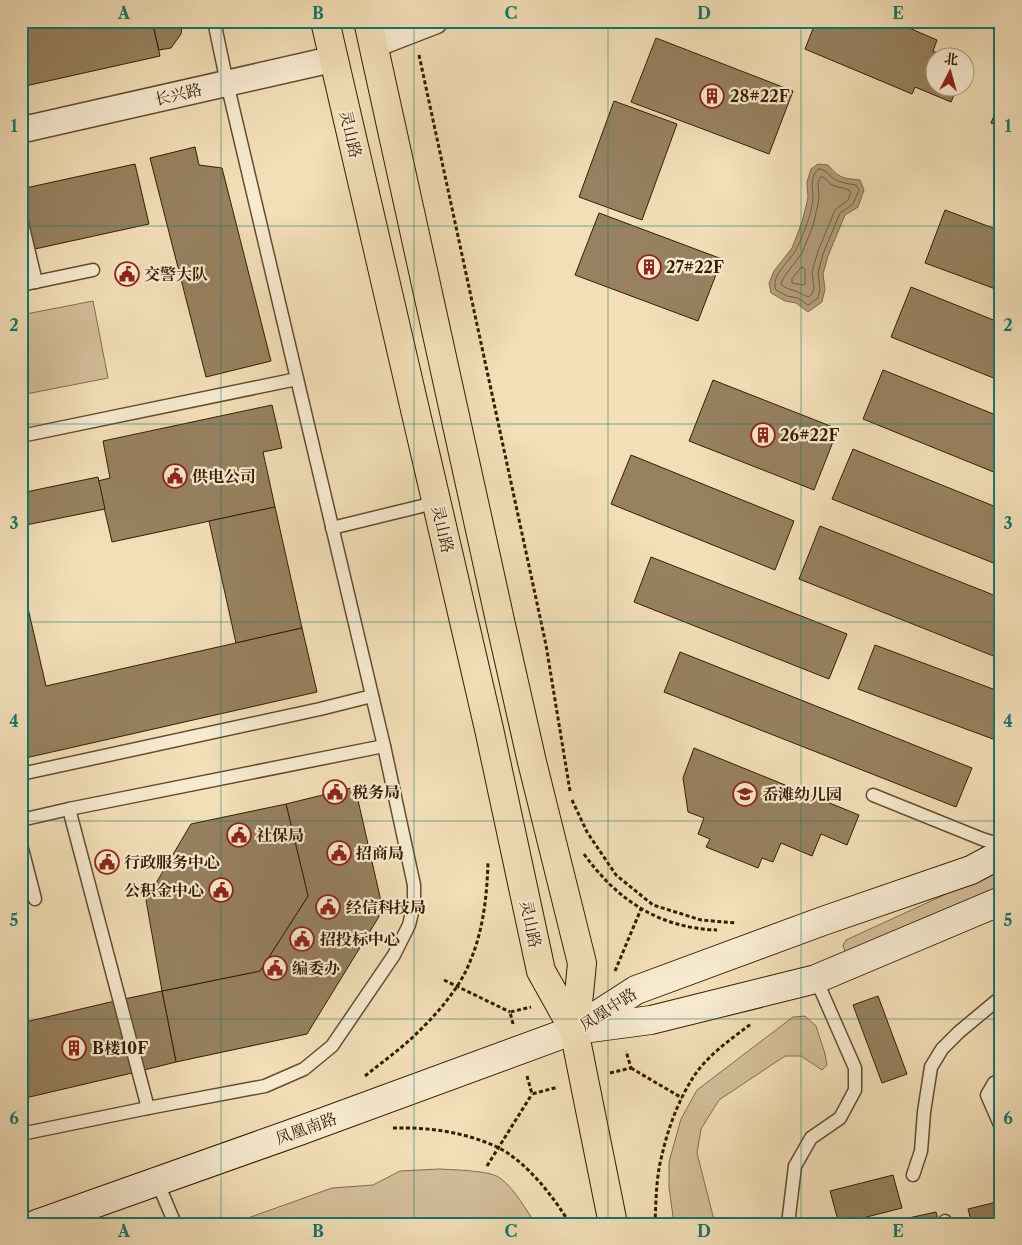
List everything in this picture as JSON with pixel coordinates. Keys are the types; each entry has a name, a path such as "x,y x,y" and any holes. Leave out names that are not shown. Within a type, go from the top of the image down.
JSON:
{"highway":[{"name":"灵山路","path":"325,21 489,729 541,971 574,1030 613,1224"},
{"name":"灵山路","path":"371,33 513,680 582,963 574,1030"}],"main road":[{"name":"凤凰中路","path":"574,1030 636,990 971,870 1001,854"},
{"name":"凤凰中路","path":"574,1030 651,1020 816,979 1001,901"},
{"name":"凤凰南路","path":"37,1224 300,1131 574,1030"}],"street":[{"path":"371,33 424,25"},
{"name":"长兴路","path":"21,130 334,59"}],"lane":[{"path":"21,1134 265,1086 304,1069 332,1046 394,955 409,925 414,904 414,885 384,746 214,21"},
{"path":"21,219 36,282"},
{"path":"21,285 92,270"},
{"path":"21,436 297,379"},
{"path":"332,528 422,506"},
{"path":"21,774 372,696"},
{"path":"21,820 384,746"},
{"path":"872,795 982,840 1001,845"},
{"path":"68,809 148,1108"},
{"path":"21,845 35,899"},
{"path":"788,1224 795,1166 811,1138 840,1118 855,1090 855,1068 816,979"},
{"path":"913,1176 921,1151 924,1112 931,1066 942,1049 959,1032 1001,997"},
{"path":"1001,1080 994,1083 987,1095 1001,1127"},
{"path":"157,1181 174,1224"}],"path":[{"path":"424,25 546,645 571,798 587,832 616,875 652,905 701,920 740,923"},
{"path":"583,852 614,889 641,909 682,926 722,930"},
{"path":"364,1077 412,1038 433,1016 456,987 469,966 483,917 487,891 488,856"},
{"path":"612,977 641,909"},
{"path":"444,980 510,1012"},
{"path":"655,1224 661,1156 682,1098 695,1075 713,1054 757,1020"},
{"path":"631,1068 682,1098"},
{"path":"487,1166 532,1094"},
{"path":"388,1128 433,1129 468,1136 498,1148 520,1162 541,1183 570,1224"}],"shaded area":[{"path":"93,301 108,378 21,395 21,315"},
{"path":"1001,867 1001,886 965,905 851,952 845,951 843,945 846,940"},
{"path":"805,1016 816,1026 827,1065 822,1070 801,1056 785,1056 719,1100 701,1129 697,1153 715,1224 674,1224 669,1187 669,1162 681,1119 697,1090 793,1017"},
{"path":"439,1169 495,1175 515,1193 536,1224 231,1224 332,1188 373,1185 400,1171"}],"water":[{"path":"818,164 828,165 842,177 860,180 864,190 858,207 845,215 828,256 823,274 825,289 822,302 808,312 796,303 785,301 771,293 769,283 774,271 792,248 802,222 808,198 807,182 811,169"}],"building":[{"path":"47,21 152,21 160,56 21,87 21,27"},
{"path":"152,21 182,21 181,34 171,48 159,50"},
{"path":"816,21 893,21 937,40 934,48 924,48 924,91 915,87 912,94 805,49"},
{"name":"28#22F","path":"656,38 793,91 769,154 631,102"},
{"path":"941,98 953,98 951,102"},
{"path":"1001,99 1001,127 991,123"},
{"path":"614,101 677,124 642,220 579,197"},
{"path":"195,147 199,165 222,168 271,361 206,377 150,158"},
{"path":"135,164 149,224 21,252 21,189"},
{"path":"945,210 1001,231 1001,291 925,263"},
{"name":"27#22F","path":"599,213 722,259 698,321 575,275"},
{"path":"911,287 1001,323 1001,381 891,337"},
{"path":"883,370 1001,417 1001,475 863,419"},
{"name":"26#22F","path":"713,380 838,429 814,490 689,441"},
{"path":"272,405 282,448 263,452 275,507 112,542 98,481 110,478 103,441"},
{"path":"853,449 1001,509 1001,566 832,499"},
{"path":"631,455 794,521 775,570 611,504"},
{"path":"98,477 105,509 21,526 21,493"},
{"path":"275,507 302,628 236,643 209,521"},
{"path":"820,526 1001,598 1001,659 799,579"},
{"path":"651,557 847,634 829,679 634,602"},
{"path":"21,578 46,686 302,628 317,692 21,759"},
{"path":"875,645 1001,692 1001,742 858,689"},
{"path":"680,652 972,768 956,807 664,692"},
{"path":"694,748 859,815 847,845 821,834 812,856 781,843 773,862 762,858 758,868 706,847 710,839 698,834 704,818 688,812 683,778"},
{"path":"355,787 383,910 307,1034 176,1062 162,991 260,971 308,896 286,804"},
{"path":"286,804 308,896 260,971 162,991 146,900 191,824"},
{"path":"162,991 176,1062 132,1073 115,1001"},
{"path":"878,996 907,1074 882,1083 853,1005"},
{"name":"B楼10F","path":"115,1001 132,1073 21,1099 21,1023"},
{"path":"893,1175 902,1208 839,1224 830,1191"},
{"path":"1001,1201 1001,1224 972,1224 968,1209"},
{"path":"936,1212 939,1224 881,1224"}],"place":[{"name":"28#22F","path":"712,96"},
{"name":"27#22F","path":"649,267"},
{"name":"交警大队","path":"127,274"},
{"name":"26#22F","path":"763,435"},
{"name":"供电公司","path":"175,476"},
{"name":"税务局","path":"335,792"},
{"name":"岙滩幼儿园","path":"745,794"},
{"name":"社保局","path":"239,835"},
{"name":"招商局","path":"339,853"},
{"name":"行政服务中心","path":"107,862"},
{"name":"公积金中心","path":"221,890"},
{"name":"经信科技局","path":"328,907"},
{"name":"招投标中心","path":"302,939"},
{"name":"编委办","path":"275,968"},
{"name":"B楼10F","path":"74,1048"}]}
